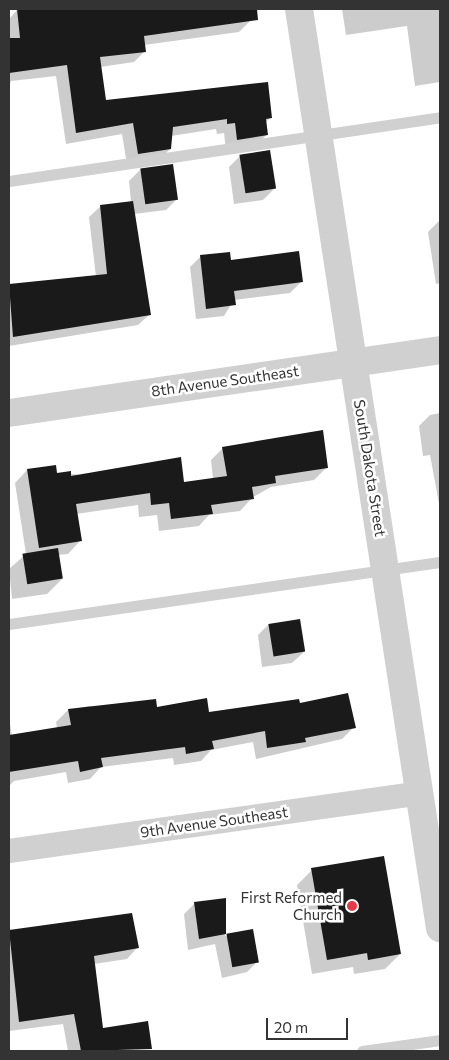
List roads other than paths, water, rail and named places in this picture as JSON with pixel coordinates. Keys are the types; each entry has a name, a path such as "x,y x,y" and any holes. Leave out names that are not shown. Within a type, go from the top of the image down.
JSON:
{"street":[{"name":"South Dakota Street","path":"299,9 440,928"},
{"name":"8th Avenue Southeast","path":"9,413 440,350"},
{"name":"9th Avenue Southeast","path":"9,850 420,794"}],"lane":[{"path":"9,181 440,117"},
{"path":"9,624 440,562"},
{"path":"362,1051 440,1040"}],"place":[{"name":"First Reformed Church","path":"352,906"}]}
